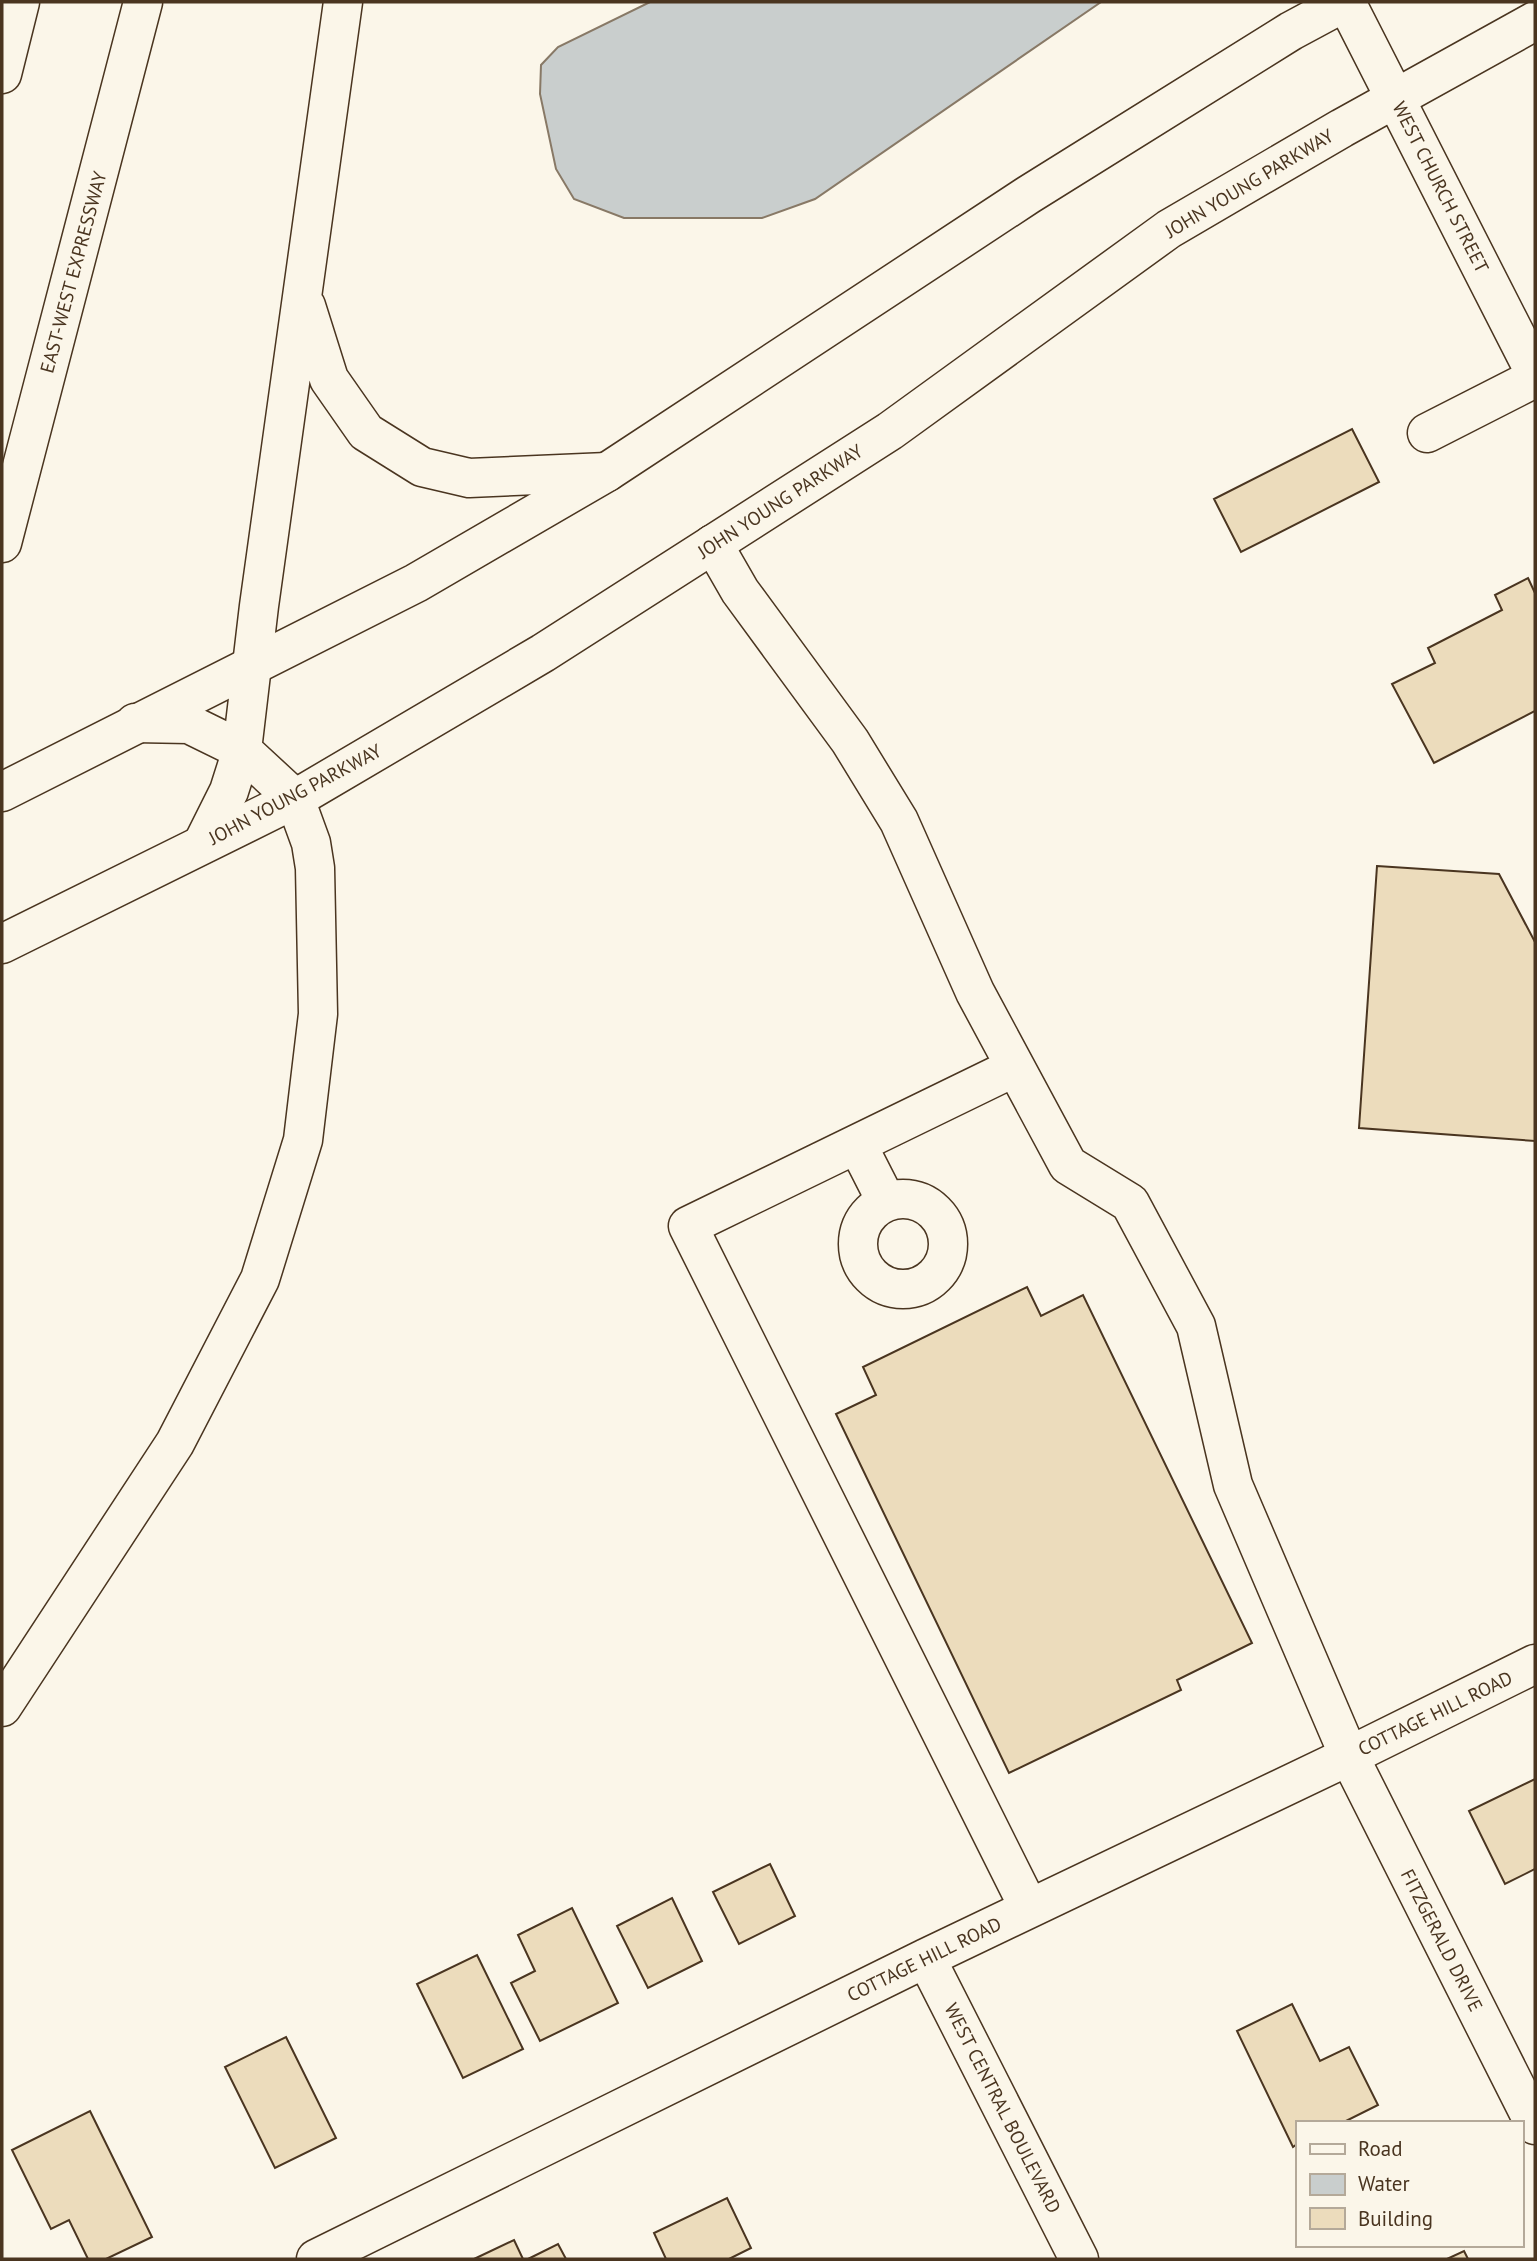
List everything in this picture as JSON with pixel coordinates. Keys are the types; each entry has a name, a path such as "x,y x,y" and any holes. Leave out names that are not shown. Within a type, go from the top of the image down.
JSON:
{"main road":[{"path":"2,74 20,2"},
{"name":"EAST-WEST EXPRESSWAY","path":"2,543 143,2"},
{"path":"204,843 229,791 242,750 259,606 343,2"},
{"path":"2,792 416,583 607,472 1028,195 1279,38 1346,2"},
{"name":"WEST CHURCH STREET","path":"1346,2 1535,376"},
{"name":"JOHN YOUNG PARKWAY","path":"2,944 295,799 543,653 890,430 1169,229 1535,21"},
{"path":"303,297 330,379 366,432 422,467 469,478 607,472"},
{"path":"1427,433 1535,376"},
{"name":"FITZGERALD DRIVE","path":"713,544 740,591 850,741 899,821 975,992 1068,1165 1130,1202 1196,1325 1233,1485 1349,1756 1535,2125"},
{"path":"2,1707 174,1443 260,1279 303,1140 318,1014 315,868 311,843 295,799 242,750 189,723 135,723"},
{"path":"1015,1067 688,1226 1029,1908"},
{"path":"857,1144 886,1201"},
{"name":"COTTAGE HILL ROAD","path":"331,2256 926,1958 1535,1664"},
{"name":"WEST CENTRAL BOULEVARD","path":"926,1958 1079,2259"}],"water":[{"path":"650,2 1101,2 815,199 762,218 624,218 574,199 556,169 540,94 541,65 558,47"}],"building":[{"path":"1352,429 1379,482 1241,552 1214,499"},
{"path":"1528,578 1535,593 1535,711 1434,763 1392,684 1435,663 1428,648 1502,610 1495,595"},
{"path":"1377,866 1499,874 1535,942 1535,1141 1359,1128"},
{"path":"1027,1287 1041,1316 1083,1295 1252,1643 1177,1680 1181,1690 1009,1773 836,1414 876,1395 863,1367"},
{"path":"1535,1779 1535,1869 1505,1884 1469,1811"},
{"path":"770,1864 795,1916 739,1944 713,1892"},
{"path":"672,1898 702,1961 648,1988 617,1926"},
{"path":"572,1908 618,2003 540,2041 511,1983 535,1971 518,1935"},
{"path":"477,1955 523,2049 463,2078 417,1984"},
{"path":"1292,2004 1320,2061 1349,2047 1378,2105 1346,2121 1296,2121 1296,2145 1293,2147 1237,2031"},
{"path":"286,2037 336,2138 275,2168 225,2067"},
{"path":"90,2111 152,2237 106,2259 88,2259 69,2220 51,2229 12,2150"},
{"path":"727,2198 751,2248 729,2259 666,2259 654,2233"},
{"path":"514,2240 523,2259 474,2259"},
{"path":"558,2244 566,2259 528,2259"},
{"path":"1464,2251 1468,2259 1447,2259"}]}
